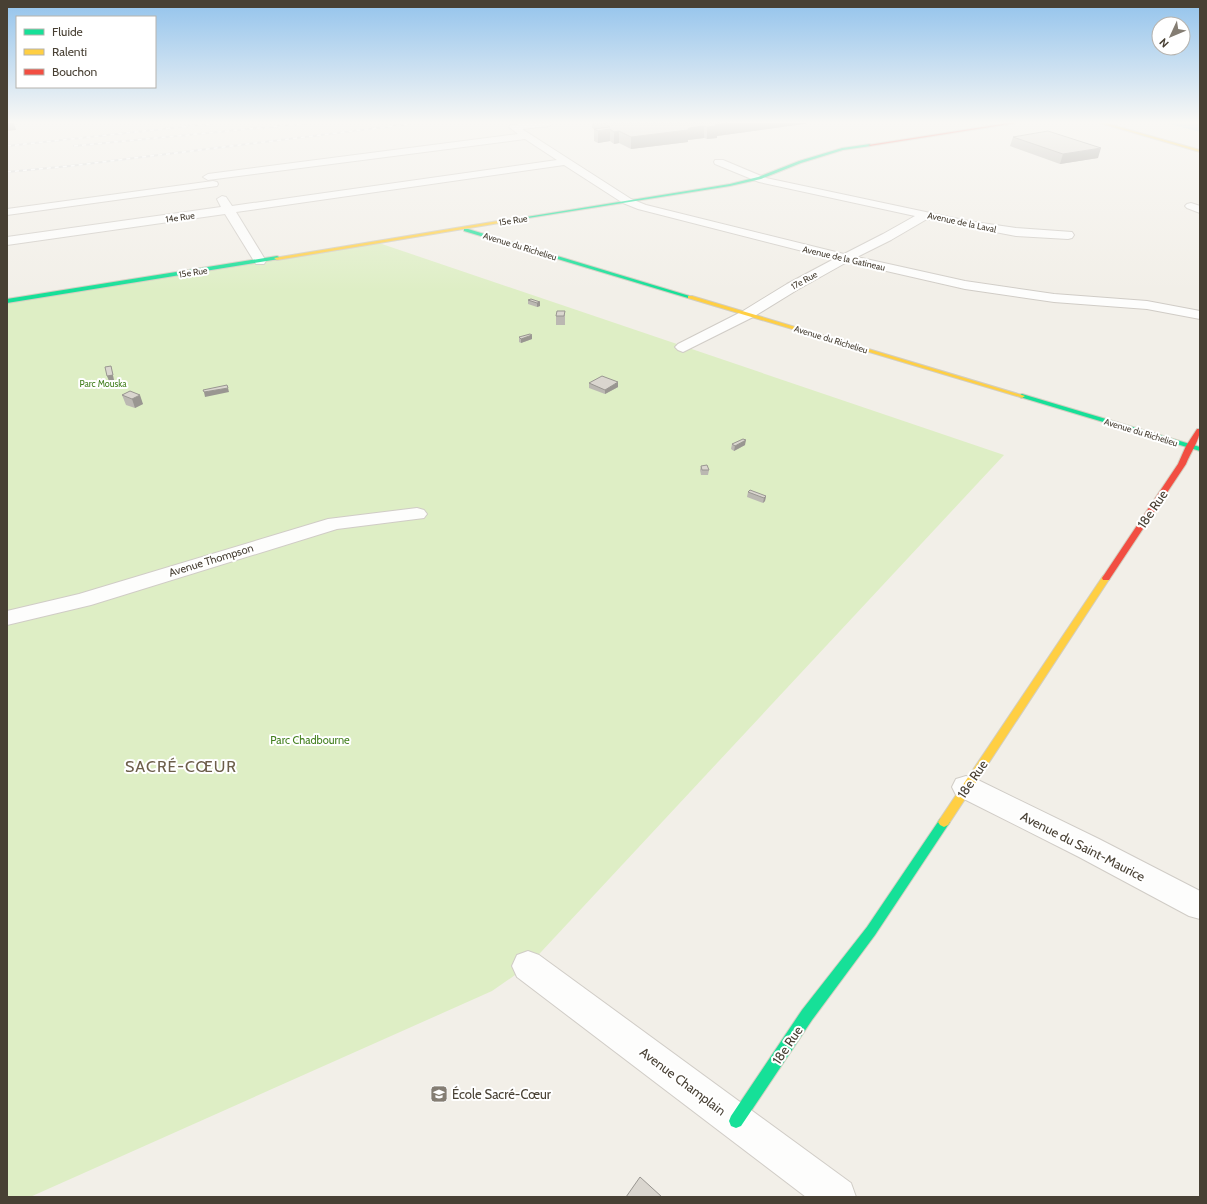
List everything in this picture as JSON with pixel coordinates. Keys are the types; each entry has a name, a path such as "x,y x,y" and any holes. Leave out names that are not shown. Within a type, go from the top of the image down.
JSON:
{"street":[{"path":"7,212 195,179"},
{"path":"208,179 260,261"},
{"name":"14e Rue","path":"7,241 445,179"},
{"name":"Avenue de la Gatineau","path":"591,179 627,202 642,207 930,278 997,291 1054,298 1147,305 1200,315"},
{"name":"15e Rue","path":"7,301 627,202 730,185 753,179"},
{"name":"Avenue de la Laval","path":"764,179 994,229 1016,232 1068,235"},
{"name":"17e Rue","path":"683,347 748,314 845,258 888,237 925,214"},
{"name":"Avenue du Richelieu","path":"461,228 1200,449"},
{"name":"18e Rue","path":"736,1121 807,1015 871,931 1182,464 1190,446 1200,432"},
{"name":"Avenue Thompson","path":"7,618 84,600 335,522 417,514"},
{"name":"Avenue du Saint-Maurice","path":"966,787 1089,848 1200,906"},
{"name":"Avenue Champlain","path":"528,966 837,1197"}],"green space":[{"name":"Parc Chadbourne","path":"376,242 1004,455 528,966 492,991 30,1197 7,1197 7,301"}],"building":[{"path":"531,299 540,302 537,303 528,300"},
{"path":"557,311 565,311 564,316 556,316"},
{"path":"530,334 532,335 521,339 519,337"},
{"path":"111,366 113,375 107,376 105,367"},
{"path":"602,376 618,382 605,390 589,383"},
{"path":"227,385 228,388 204,392 203,390"},
{"path":"130,391 140,395 132,399 122,395"},
{"path":"743,439 746,440 735,446 732,444"},
{"path":"707,465 709,470 702,470 701,466"},
{"path":"750,490 766,496 764,498 748,492"},
{"path":"640,1177 662,1197 626,1197"}],"traffic: fast":[{"path":"522,218 730,185 754,179"},
{"path":"466,230 690,297"},
{"path":"7,301 277,258"},
{"path":"1022,396 1200,449"},
{"path":"736,1121 807,1015 871,931 944,822"}],"traffic: slow":[{"path":"277,258 522,218"},
{"path":"690,297 1022,396"},
{"path":"944,822 1106,578"}],"traffic: jam":[{"path":"1106,578 1182,464 1190,446 1200,431"}],"place":[{"name":"École Sacré-Cœur","path":"439,1094"}],"district":[{"name":"SACRÉ-CŒUR","path":"181,766"}],"park label":[{"name":"Parc Mouska","path":"103,383"}]}
